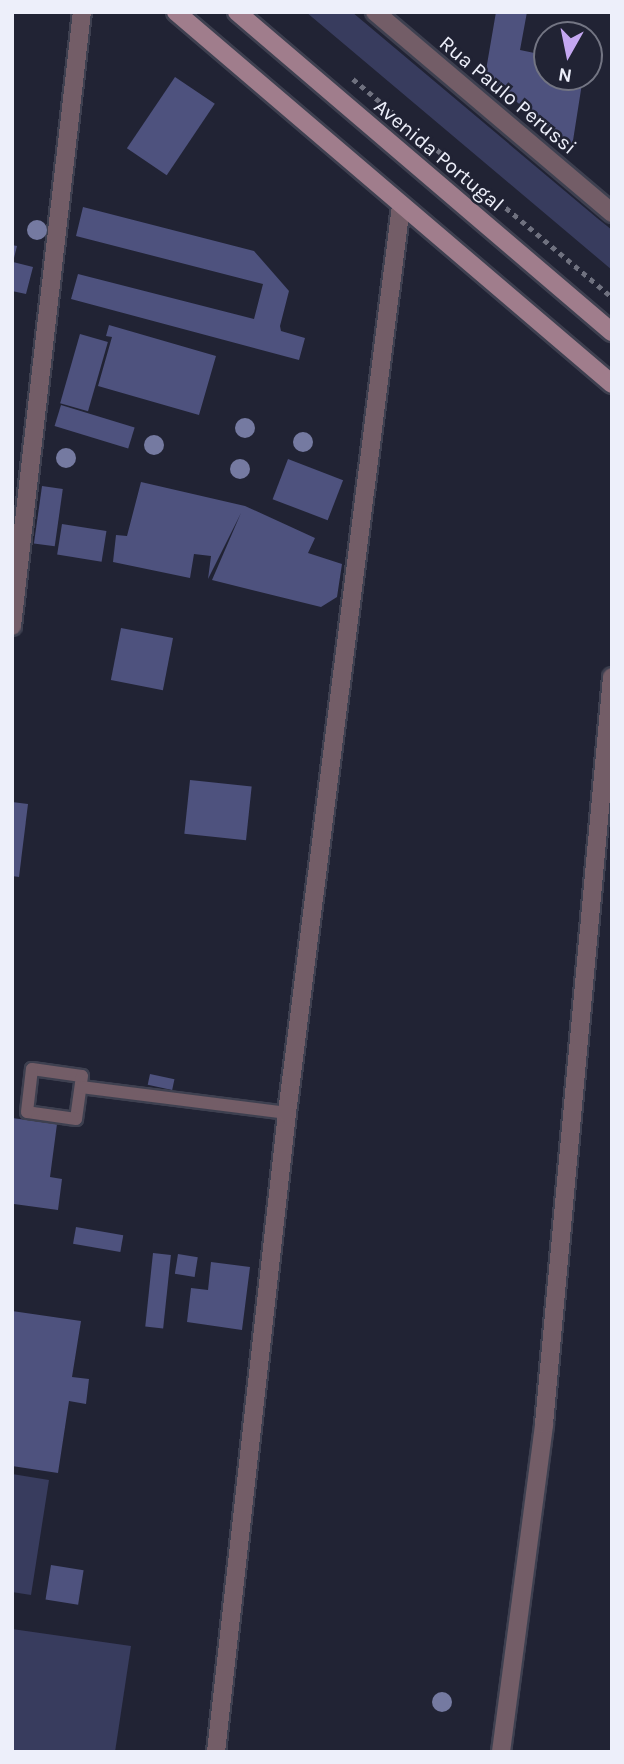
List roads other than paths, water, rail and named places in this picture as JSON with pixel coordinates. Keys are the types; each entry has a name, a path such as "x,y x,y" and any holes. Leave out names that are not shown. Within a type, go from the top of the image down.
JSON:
{"main road":[{"path":"176,12 612,384"},
{"name":"Avenida Portugal","path":"237,12 612,331"}],"street":[{"path":"12,626 82,12"},
{"name":"Rua Paulo Perussi","path":"375,12 612,213"},
{"path":"216,1752 287,1113 401,205"},
{"path":"501,1752 544,1424 612,677"}],"lane":[{"path":"32,1069 82,1076 81,1087 76,1119 27,1112 32,1069"},
{"path":"81,1087 287,1113"}]}
